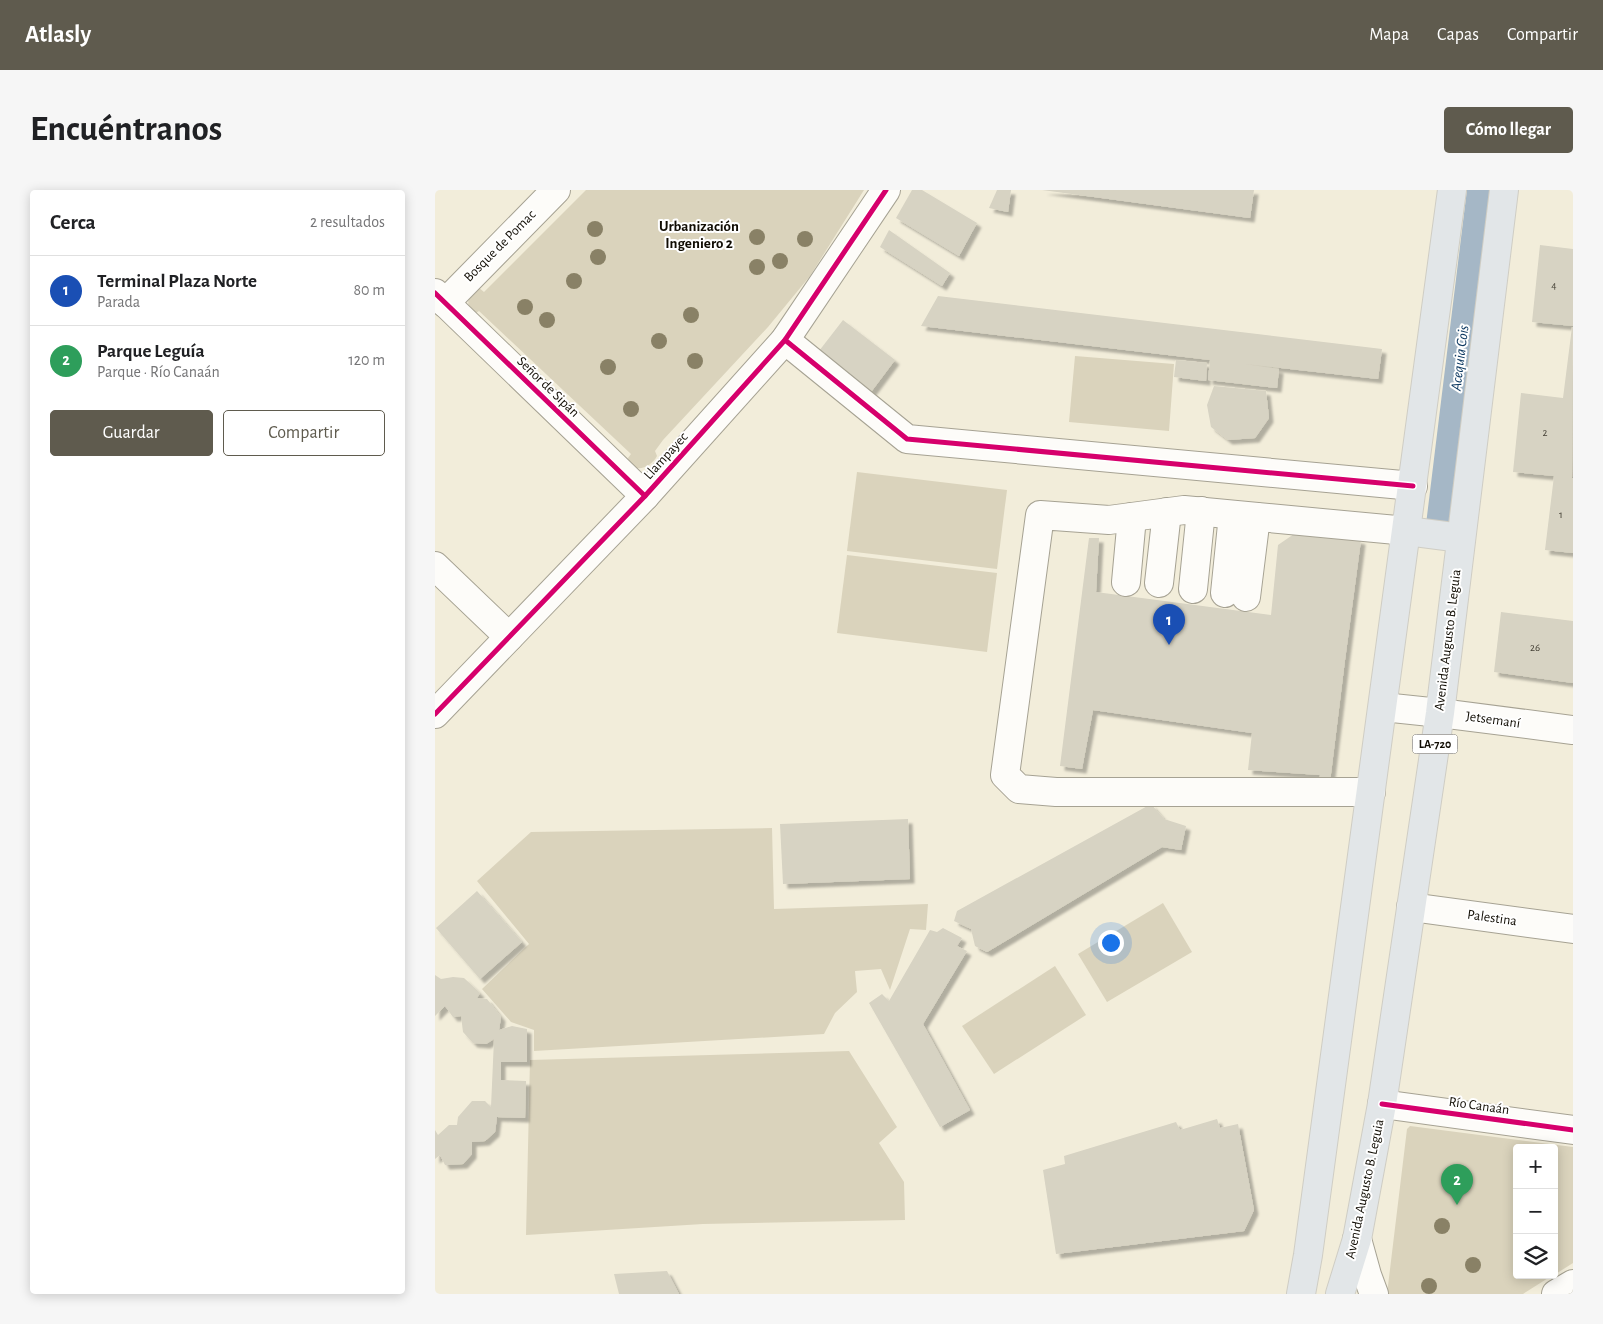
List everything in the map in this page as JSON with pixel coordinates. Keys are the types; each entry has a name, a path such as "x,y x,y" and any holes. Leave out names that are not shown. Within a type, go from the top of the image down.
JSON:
{"main road":[{"path":"1301,1294 1310,1245 1452,190"},
{"name":"Avenida Augusto B. Leguia","path":"1340,1294 1357,1239 1382,1104 1440,713 1504,190"},
{"path":"1407,531 1461,538"}],"street":[{"name":"Bosque de Pomac","path":"440,298 556,190"},
{"name":"Llampayec","path":"435,714 645,496 785,340 887,190"},
{"name":"Señor de Sipán","path":"440,298 645,496"},
{"path":"785,340 907,439 1413,486"},
{"path":"1371,792 1057,792 1019,789 1005,775 1040,515 1141,516 1185,510 1407,531"},
{"path":"1227,514 1218,592 1227,514"},
{"path":"1141,516 1133,581 1141,516"},
{"path":"435,566 509,637"},
{"name":"Jetsemaní","path":"1383,707 1573,730"},
{"name":"Palestina","path":"1411,907 1573,929"},
{"name":"Río Canaán","path":"1382,1104 1573,1130"},
{"path":"1357,1239 1374,1294"},
{"path":"1556,1294 1573,1284"}],"shaded area":[{"path":"586,190 864,190 810,276 768,327 663,440 655,451 657,456 654,460 642,468 633,467 628,458 631,454 479,311 476,313 472,312 468,305 470,296 478,287 484,292"},
{"path":"1075,356 1174,364 1169,431 1069,422"},
{"path":"857,472 1007,490 997,569 847,551"},
{"path":"847,555 997,573 987,652 837,633"},
{"path":"772,828 774,909 928,904 926,930 910,929 890,990 881,969 855,971 857,992 835,1013 824,1034 534,1051 534,1030 511,1022 482,989 529,944 477,881 531,832"},
{"path":"1163,903 1192,952 1107,1002 1078,954"},
{"path":"1055,966 1086,1015 994,1074 962,1026"},
{"path":"849,1051 897,1127 879,1143 904,1182 905,1220 703,1224 526,1235 530,1060"},
{"path":"1410,1126 1550,1144 1513,1144 1513,1279 1547,1279 1523,1294 1387,1294 1407,1129"},
{"path":"1558,1145 1573,1147 1573,1263 1558,1272"}],"building":[{"path":"912,190 922,190 977,223 959,256 896,218"},
{"path":"997,190 1011,190 1008,212 989,208"},
{"path":"1042,190 1254,190 1250,218"},
{"path":"889,230 950,273 942,286 880,247"},
{"path":"1540,245 1573,249 1573,326 1532,322"},
{"path":"938,296 1382,349 1378,379 1245,364 1279,369 1277,388 1208,380 1210,360 921,326"},
{"path":"843,320 895,360 871,392 819,351"},
{"path":"1572,327 1573,553 1545,550 1554,476 1513,472 1521,393 1563,398"},
{"path":"1176,360 1207,363 1206,381 1174,377"},
{"path":"1214,386 1266,391 1269,418 1255,438 1228,440 1211,427 1207,405"},
{"path":"1294,534 1326,534 1361,540 1328,798 1317,800 1320,775 1248,770 1252,733 1093,710 1082,769 1060,766 1089,538 1099,538 1096,592 1271,615 1278,545"},
{"path":"1501,612 1573,621 1573,683 1494,672"},
{"path":"1151,804 1164,819 1186,826 1181,850 1162,847 987,952 975,946 971,929 954,921 957,911"},
{"path":"908,819 910,879 783,884 780,824"},
{"path":"477,891 522,942 480,979 436,928"},
{"path":"943,928 962,938 957,946 967,951 923,1024 970,1110 940,1127 869,1003 882,994 889,1001 930,930 937,932"},
{"path":"435,975 441,979 464,978 480,993 477,998 487,999 501,1017 499,1030 512,1026 527,1029 527,1062 501,1062 501,1080 526,1081 525,1118 497,1117 495,1132 485,1141 472,1142 472,1154 463,1164 445,1165 440,1155 435,1159 435,1130 438,1135 449,1125 457,1125 458,1117 472,1101 485,1101 491,1107 494,1039 486,1044 473,1043 463,1032 461,1016 453,1017 445,1006 435,1016"},
{"path":"1217,1119 1220,1128 1238,1124 1254,1210 1244,1231 1056,1254 1043,1170 1065,1164 1064,1156 1176,1122 1180,1130"},
{"path":"667,1271 679,1294 619,1294 614,1274"}],"waterway":[{"name":"Acequia Cois","path":"1439,525 1480,190"}],"cycle path":[{"path":"435,714 645,496 785,340 886,190"},
{"path":"435,293 645,496"},
{"path":"785,340 907,439 1413,486"},
{"path":"1382,1104 1573,1130"}],"place":[{"name":"Terminal Plaza Norte","path":"1169,645"},
{"name":"Parque Leguía","path":"1457,1205"}],"district":[{"name":"Urbanización Ingeniero 2","path":"699,234"}]}
